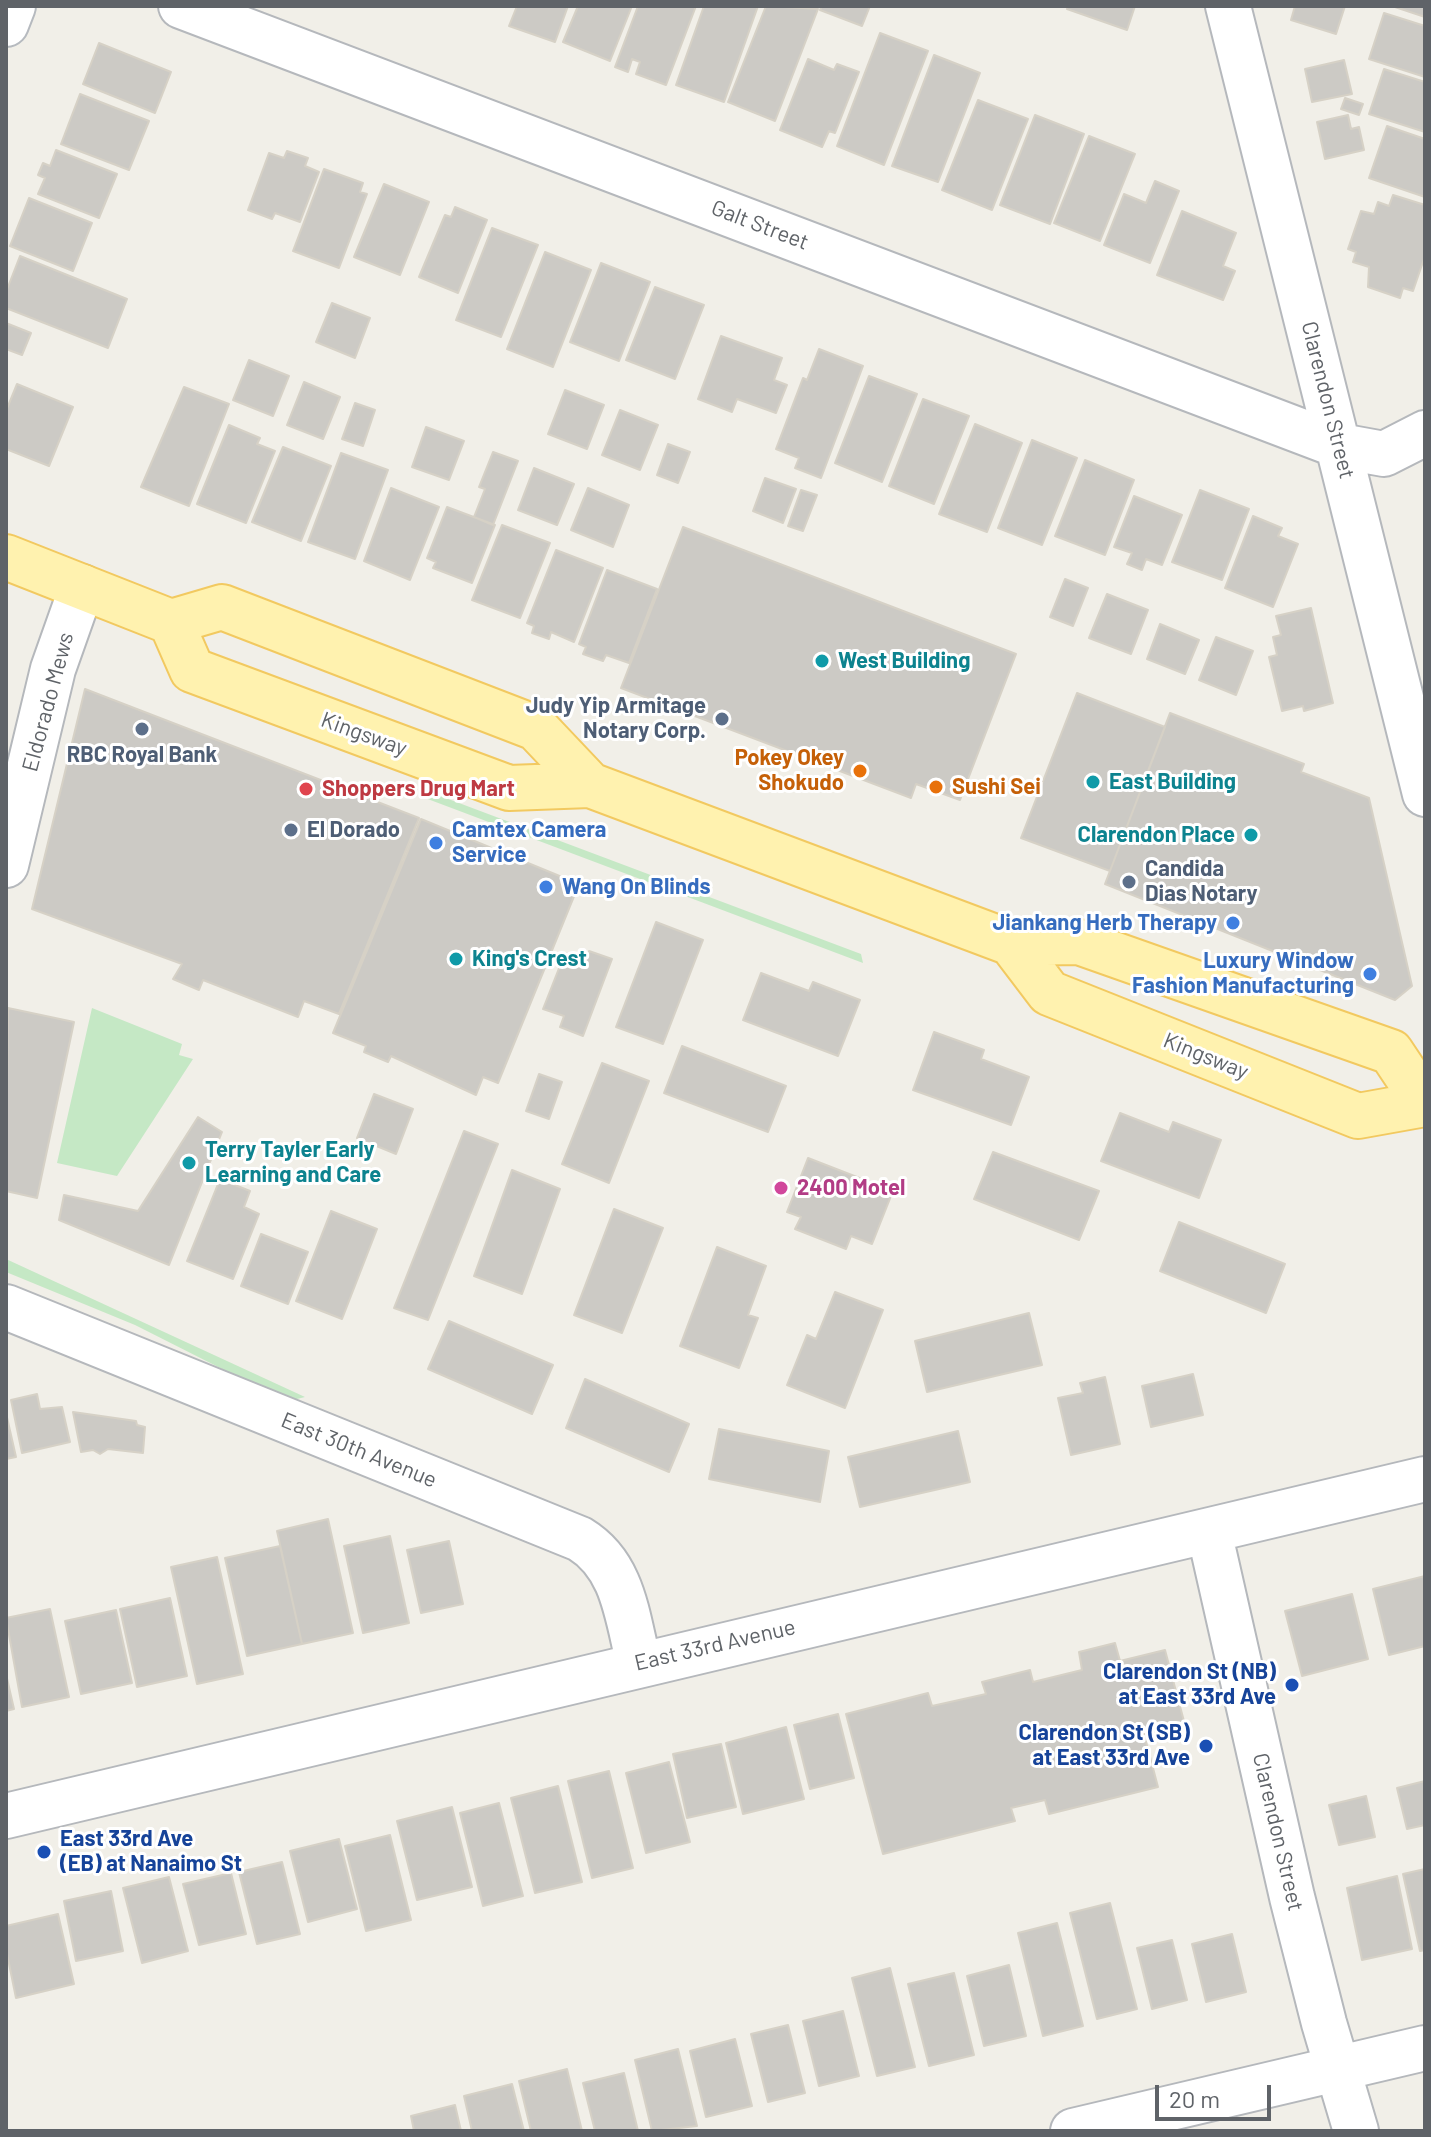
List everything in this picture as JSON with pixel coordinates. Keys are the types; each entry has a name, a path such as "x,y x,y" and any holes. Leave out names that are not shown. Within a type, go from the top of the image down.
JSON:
{"main road":[{"path":"6,557 171,622"},
{"name":"Kingsway","path":"590,785 536,728 412,679 222,607 171,622 192,670 509,788 590,785 1011,943 1079,942 1391,1052 1425,1103 1358,1116 1049,993 1011,943"}],"street":[{"path":"6,24 13,6"},
{"name":"Galt Street","path":"181,6 1340,446 1384,454 1425,433"},
{"name":"Clarendon Street","path":"1228,6 1425,794"},
{"name":"Eldorado Mews","path":"6,865 53,669 82,587"},
{"name":"East 30th Avenue","path":"6,1307 580,1539 595,1548 612,1569 639,1664"},
{"name":"East 33rd Avenue","path":"6,1816 1425,1478"},
{"name":"Clarendon Street","path":"1209,1531 1292,1897 1356,2131"},
{"path":"1073,2131 1425,2048"}],"green space":[{"path":"427,791 861,954 863,963 425,798"},
{"path":"92,1008 182,1044 179,1055 193,1059 117,1176 57,1163"},
{"path":"6,1259 305,1397 293,1400 240,1378 135,1325 6,1272"}],"building":[{"path":"517,6 568,6 555,42 509,26"},
{"path":"578,6 632,6 610,61 563,42"},
{"path":"638,6 696,6 666,85 636,74 640,62 632,59 628,72 615,67"},
{"path":"704,6 758,6 724,102 676,85"},
{"path":"766,6 818,9 775,121 728,102"},
{"path":"822,6 870,6 862,26 820,10"},
{"path":"1068,6 1135,6 1127,30 1067,9"},
{"path":"1295,6 1345,6 1336,34 1291,20"},
{"path":"1392,6 1425,6 1425,17"},
{"path":"1384,13 1425,26 1425,77 1369,59"},
{"path":"880,33 928,51 884,165 837,146"},
{"path":"99,43 171,72 155,113 83,84"},
{"path":"934,55 980,73 938,182 892,166"},
{"path":"808,59 834,70 837,64 859,72 835,133 829,131 822,147 780,130"},
{"path":"1344,60 1352,94 1312,102 1305,69"},
{"path":"1384,69 1425,82 1425,132 1369,114"},
{"path":"80,94 149,121 129,170 61,144"},
{"path":"1345,98 1363,104 1359,115 1341,109"},
{"path":"978,100 1028,119 992,210 942,190"},
{"path":"1035,115 1084,134 1050,224 1000,205"},
{"path":"1348,115 1351,129 1359,127 1364,150 1325,159 1317,122"},
{"path":"1387,126 1425,139 1425,197 1369,178"},
{"path":"1089,136 1135,154 1100,241 1054,223"},
{"path":"56,150 117,174 99,218 38,194 45,178 38,175 43,163 50,166"},
{"path":"287,151 308,158 305,166 319,172 300,222 275,213 272,219 248,210 269,153 284,158"},
{"path":"324,169 363,183 360,192 367,194 339,268 293,251"},
{"path":"1155,181 1179,191 1150,263 1104,245 1124,194 1146,203"},
{"path":"384,184 429,202 400,275 354,257"},
{"path":"1393,195 1425,205 1425,256 1413,291 1403,288 1400,298 1368,287 1369,267 1353,262 1356,252 1348,249 1361,211 1374,214 1378,202 1389,206"},
{"path":"29,198 92,223 73,271 10,246"},
{"path":"455,207 487,220 458,293 419,277 445,215 451,217"},
{"path":"1182,211 1236,233 1223,266 1235,271 1223,300 1157,275"},
{"path":"492,228 538,245 501,337 456,320"},
{"path":"545,252 591,270 553,367 507,349"},
{"path":"20,256 127,299 108,348 6,308 6,292"},
{"path":"601,263 650,282 619,361 570,342"},
{"path":"655,287 704,305 675,379 626,360"},
{"path":"332,303 370,318 355,358 316,342"},
{"path":"6,323 31,333 22,355 6,349"},
{"path":"721,336 782,358 774,380 787,385 776,413 737,399 732,412 698,399"},
{"path":"819,349 863,366 821,478 795,468 799,458 776,449 803,378 807,380"},
{"path":"249,360 289,376 273,416 233,400"},
{"path":"869,376 917,394 882,482 835,463"},
{"path":"304,382 340,397 323,439 287,425"},
{"path":"17,384 73,407 49,466 6,449 6,411"},
{"path":"184,387 229,404 189,506 141,487"},
{"path":"565,390 604,405 587,449 548,434"},
{"path":"923,399 969,416 934,504 889,486"},
{"path":"355,403 375,410 363,446 342,439"},
{"path":"620,410 658,425 640,470 602,455"},
{"path":"975,424 1022,443 987,532 939,514"},
{"path":"229,425 260,438 257,444 275,451 246,523 197,504"},
{"path":"426,427 464,441 449,480 412,467"},
{"path":"1032,440 1077,458 1042,545 998,528"},
{"path":"668,444 690,452 678,483 657,475"},
{"path":"283,447 331,466 301,541 252,522"},
{"path":"493,452 518,461 493,525 474,517 485,489 479,487"},
{"path":"341,453 388,470 355,559 308,542"},
{"path":"1085,460 1134,480 1105,555 1055,536"},
{"path":"534,468 574,484 557,525 518,510"},
{"path":"765,478 796,489 783,523 753,511"},
{"path":"391,488 439,507 410,580 364,561"},
{"path":"588,488 629,505 613,547 571,530"},
{"path":"801,490 817,495 803,531 788,526"},
{"path":"1200,490 1249,509 1222,580 1172,562"},
{"path":"1134,496 1182,515 1162,565 1146,559 1142,570 1127,564 1132,553 1114,547"},
{"path":"447,507 495,525 472,583 433,568 436,562 427,558"},
{"path":"1253,516 1282,528 1278,536 1298,544 1273,607 1225,588"},
{"path":"502,525 550,543 520,618 472,600"},
{"name":"West Building","path":"683,527 1016,654 960,800 916,784 911,798 621,688"},
{"path":"556,550 603,568 574,642 551,632 549,639 532,633 534,626 527,623"},
{"path":"607,570 657,589 629,663 606,655 603,661 583,654 586,647 579,644"},
{"path":"1065,579 1088,588 1073,626 1050,617"},
{"path":"1107,594 1148,610 1131,654 1089,638"},
{"path":"1311,608 1333,703 1304,711 1303,706 1282,711 1269,657 1277,655 1273,637 1281,635 1276,616"},
{"path":"1160,624 1199,640 1185,674 1147,659"},
{"path":"1216,637 1253,651 1236,695 1199,680"},
{"path":"85,689 419,818 339,1014 304,1001 298,1017 203,980 199,990 173,979 182,964 32,909"},
{"name":"East Building","path":"1077,693 1165,727 1110,871 1021,838"},
{"name":"Clarendon Place","path":"1170,713 1304,764 1301,772 1369,798 1412,986 1395,1000 1105,884"},
{"name":"King's Crest","path":"421,819 579,884 498,1083 483,1077 476,1095 391,1056 388,1062 364,1052 366,1046 333,1033"},
{"path":"656,922 703,940 663,1044 616,1027"},
{"path":"589,951 612,959 583,1036 560,1027 564,1016 543,1009 565,953 585,961"},
{"path":"761,973 809,991 813,982 860,1000 838,1056 743,1020"},
{"path":"8,1008 74,1022 37,1198 6,1191"},
{"path":"934,1032 984,1050 981,1059 1029,1077 1011,1125 913,1090"},
{"path":"682,1046 786,1086 768,1132 664,1093"},
{"path":"602,1063 649,1081 609,1183 562,1164"},
{"path":"539,1074 562,1082 549,1119 526,1111"},
{"path":"374,1094 413,1109 396,1154 357,1138"},
{"path":"1120,1113 1169,1132 1173,1122 1221,1140 1199,1198 1101,1161"},
{"name":"Terry Tayler Early Learning and Care","path":"198,1117 222,1132 169,1265 59,1220 64,1195 138,1211"},
{"path":"464,1131 498,1144 428,1320 394,1308"},
{"path":"993,1152 1099,1191 1079,1240 974,1199"},
{"path":"808,1158 893,1191 872,1244 851,1236 846,1249 795,1229 801,1217 787,1212"},
{"path":"512,1170 560,1189 522,1294 474,1276"},
{"path":"220,1179 250,1191 244,1207 259,1214 233,1279 187,1261"},
{"path":"614,1209 663,1228 622,1333 574,1315"},
{"path":"331,1211 377,1229 342,1319 296,1301"},
{"path":"1179,1222 1285,1264 1266,1313 1160,1271"},
{"path":"261,1234 308,1252 288,1304 241,1286"},
{"path":"717,1247 766,1266 748,1315 758,1318 739,1368 680,1346"},
{"path":"835,1292 883,1310 845,1408 787,1385 807,1335 816,1339"},
{"path":"1029,1313 1042,1365 927,1392 915,1341"},
{"path":"449,1321 553,1365 532,1414 428,1369"},
{"path":"1193,1374 1203,1415 1151,1427 1142,1386"},
{"path":"1105,1377 1120,1444 1071,1455 1058,1398 1083,1393 1080,1383"},
{"path":"585,1379 689,1424 669,1472 566,1428"},
{"path":"37,1394 40,1409 62,1407 70,1442 22,1453 11,1400"},
{"path":"73,1412 136,1421 137,1425 145,1427 143,1453 108,1449 100,1454 93,1450 81,1452"},
{"path":"6,1413 16,1457 6,1459"},
{"path":"719,1429 829,1451 820,1502 709,1479"},
{"path":"958,1431 970,1482 860,1507 848,1457"},
{"path":"328,1519 353,1633 302,1644 277,1531"},
{"path":"390,1536 409,1623 363,1633 344,1546"},
{"path":"449,1541 463,1604 421,1613 407,1550"},
{"path":"280,1546 302,1644 247,1656 225,1558"},
{"path":"217,1557 243,1674 197,1684 171,1567"},
{"path":"1425,1576 1425,1646 1389,1655 1373,1589"},
{"path":"1352,1594 1368,1659 1302,1676 1285,1611"},
{"path":"170,1598 187,1676 137,1687 120,1609"},
{"path":"50,1609 69,1697 22,1707 6,1618"},
{"path":"116,1610 132,1683 81,1694 65,1621"},
{"path":"1115,1643 1120,1661 1165,1650 1185,1725 1144,1734 1158,1787 1049,1814 1045,1800 1011,1808 1015,1821 883,1854 846,1714 928,1693 932,1706 986,1694 982,1682 1030,1670 1033,1682 1082,1670 1079,1652"},
{"path":"6,1674 14,1709 6,1711"},
{"path":"838,1714 854,1778 810,1789 794,1725"},
{"path":"786,1727 804,1799 743,1814 726,1743"},
{"path":"721,1744 736,1807 687,1818 673,1754"},
{"path":"669,1762 690,1842 646,1853 626,1773"},
{"path":"609,1771 633,1868 592,1878 568,1781"},
{"path":"1425,1781 1425,1825 1407,1829 1397,1788"},
{"path":"558,1786 582,1882 535,1893 511,1798"},
{"path":"1366,1796 1375,1837 1339,1845 1329,1805"},
{"path":"499,1803 523,1896 483,1906 460,1813"},
{"path":"452,1807 472,1887 417,1900 397,1821"},
{"path":"390,1835 411,1920 366,1931 345,1846"},
{"path":"339,1839 357,1909 308,1922 290,1851"},
{"path":"282,1862 300,1934 257,1944 239,1872"},
{"path":"1425,1869 1425,1950 1420,1951 1403,1874"},
{"path":"231,1873 246,1934 199,1945 183,1884"},
{"path":"1397,1876 1412,1949 1362,1960 1347,1888"},
{"path":"169,1877 188,1951 142,1963 123,1888"},
{"path":"111,1891 123,1951 76,1961 64,1901"},
{"path":"1110,1903 1137,2009 1097,2019 1070,1913"},
{"path":"58,1914 74,1984 16,1998 6,1949 6,1926"},
{"path":"1057,1923 1083,2026 1043,2036 1018,1933"},
{"path":"1232,1934 1246,1992 1206,2002 1192,1944"},
{"path":"1172,1940 1187,2000 1152,2009 1137,1948"},
{"path":"1009,1965 1026,2036 984,2046 967,1976"},
{"path":"890,1968 915,2067 877,2076 852,1978"},
{"path":"954,1973 974,2055 929,2066 908,1984"},
{"path":"843,2011 859,2076 819,2086 803,2021"},
{"path":"788,2025 805,2093 768,2102 751,2034"},
{"path":"735,2039 752,2106 706,2117 690,2051"},
{"path":"678,2049 697,2126 652,2131 635,2060"},
{"path":"567,2069 582,2131 531,2131 519,2081"},
{"path":"624,2073 638,2131 595,2131 583,2083"},
{"path":"512,2084 524,2131 472,2131 464,2096"},
{"path":"455,2105 461,2131 414,2131 411,2116"}],"place":[{"name":"West Building","path":"822,661"},
{"name":"Judy Yip Armitage Notary Corp.","path":"722,719"},
{"name":"RBC Royal Bank","path":"142,729"},
{"name":"Pokey Okey Shokudo","path":"860,771"},
{"name":"East Building","path":"1093,782"},
{"name":"Sushi Sei","path":"936,787"},
{"name":"Shoppers Drug Mart","path":"306,789"},
{"name":"El Dorado","path":"291,830"},
{"name":"Clarendon Place","path":"1251,835"},
{"name":"Camtex Camera Service","path":"436,843"},
{"name":"Candida Dias Notary","path":"1129,882"},
{"name":"Wang On Blinds","path":"546,887"},
{"name":"Jiankang Herb Therapy","path":"1233,923"},
{"name":"King's Crest","path":"456,959"},
{"name":"Luxury Window Fashion Manufacturing","path":"1370,974"},
{"name":"Terry Tayler Early Learning and Care","path":"189,1163"},
{"name":"2400 Motel","path":"781,1188"},
{"name":"Clarendon St (NB) at East 33rd Ave","path":"1292,1685"},
{"name":"Clarendon St (SB) at East 33rd Ave","path":"1206,1746"},
{"name":"East 33rd Ave (EB) at Nanaimo St","path":"44,1852"}]}
